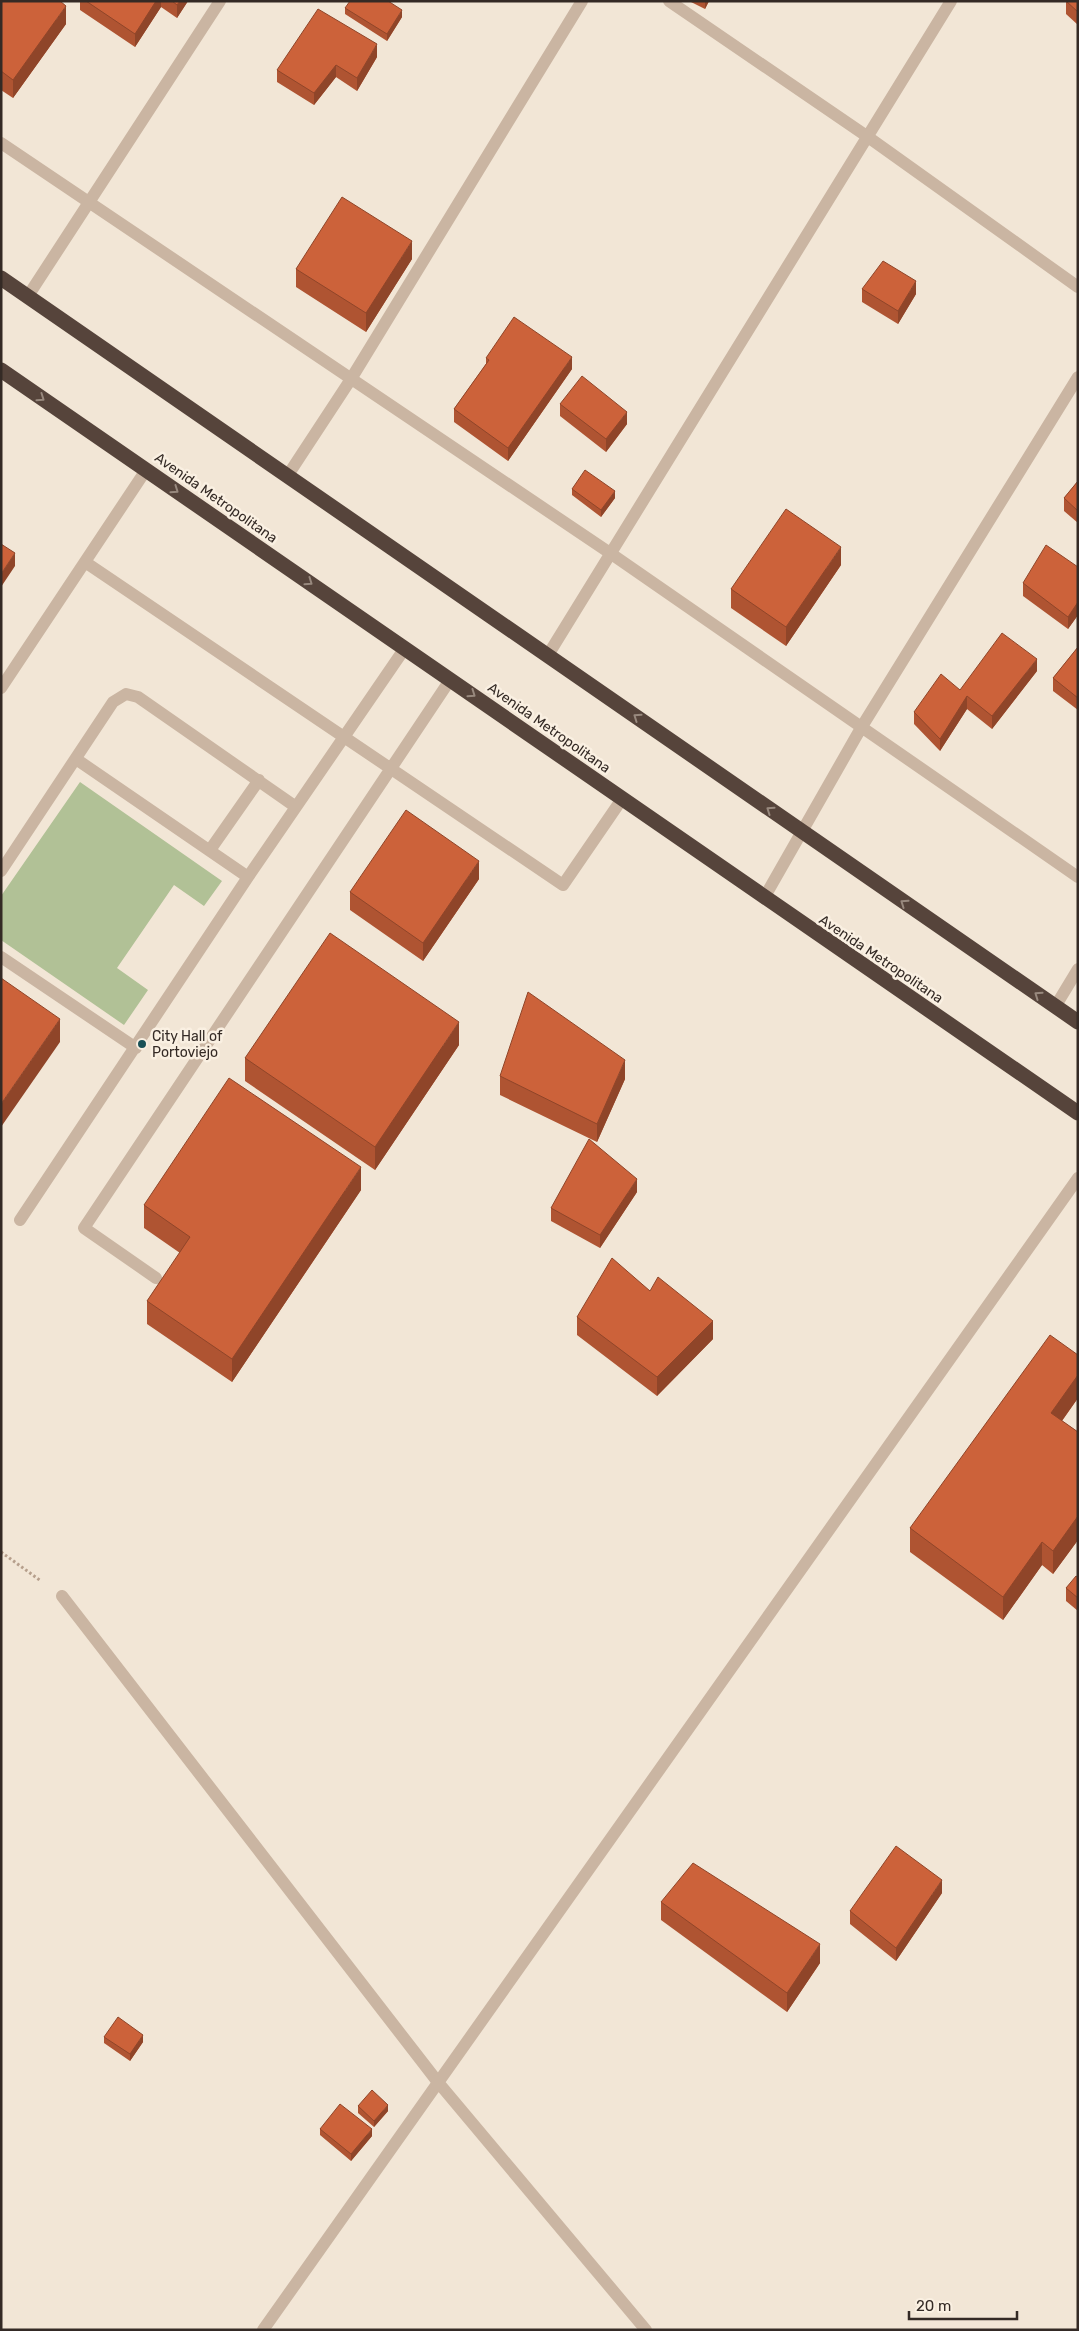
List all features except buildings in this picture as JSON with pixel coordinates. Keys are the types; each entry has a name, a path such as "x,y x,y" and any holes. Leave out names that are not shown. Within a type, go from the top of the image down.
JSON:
{"highway":[{"path":"1,278 1078,1022"},
{"name":"Avenida Metropolitana","path":"1,370 1078,1113"}],"street":[{"path":"28,296 220,1"},
{"path":"288,475 351,379 582,1"},
{"path":"668,1 868,137 1078,287"},
{"path":"548,655 951,1"},
{"path":"1,143 610,553 1078,877"},
{"path":"764,898 861,728 1078,377"},
{"path":"1,688 146,470"},
{"path":"85,562 563,885 622,799"},
{"path":"20,1220 248,877 405,648"},
{"path":"156,1278 84,1228 450,680"},
{"path":"1,871 113,702 126,694 138,697 296,807"},
{"path":"76,758 248,877"},
{"path":"210,850 259,780"},
{"path":"1,957 136,1048"},
{"path":"1055,1006 1078,969"},
{"path":"263,2330 437,2081 1078,1178"},
{"path":"62,1596 437,2081 646,2330"}],"path":[{"path":"1,1552 62,1596"}],"green space":[{"path":"80,782 222,881 204,906 174,885 117,968 148,990 124,1025 1,940 1,896"}],"place":[{"name":"City Hall of Portoviejo","path":"142,1044"}]}
